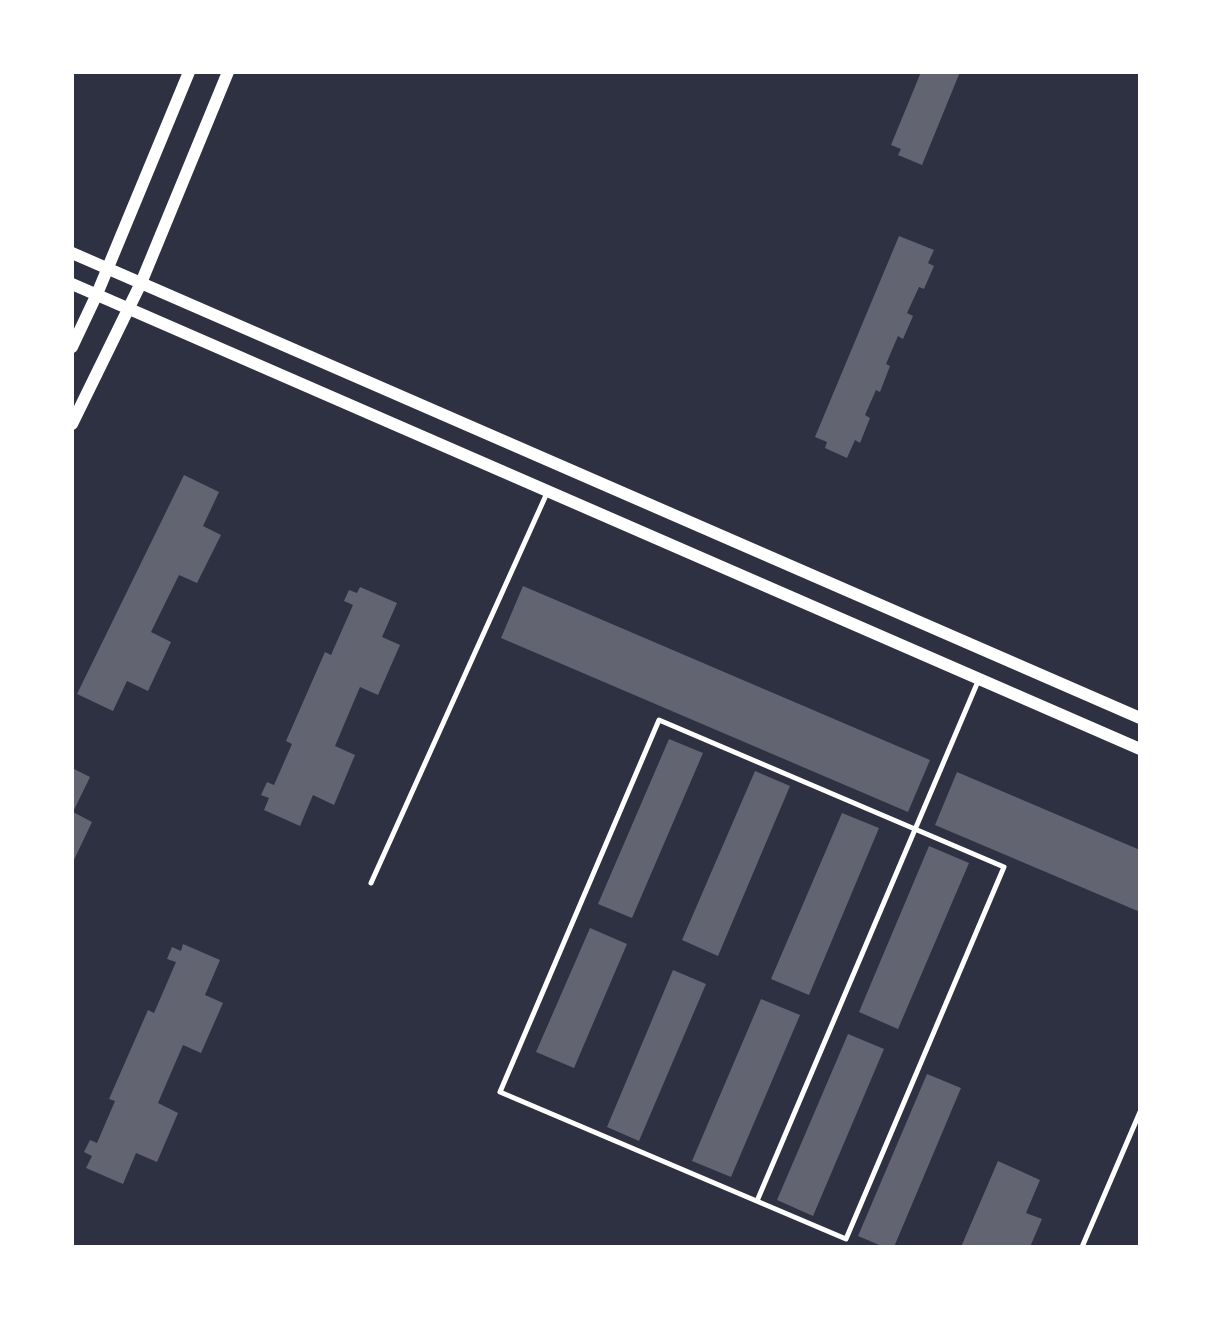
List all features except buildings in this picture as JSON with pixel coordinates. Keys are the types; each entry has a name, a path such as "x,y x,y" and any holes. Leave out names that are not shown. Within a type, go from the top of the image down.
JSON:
{"street":[{"path":"72,347 97,295 189,72"},
{"path":"72,424 141,283 228,72"},
{"path":"72,253 1140,718"},
{"path":"72,284 1140,749"}],"lane":[{"path":"371,883 548,491"},
{"path":"757,1201 979,679"},
{"path":"659,720 915,829 1004,867 846,1239 500,1092 659,720"},
{"path":"1082,1247 1140,1112"}]}
